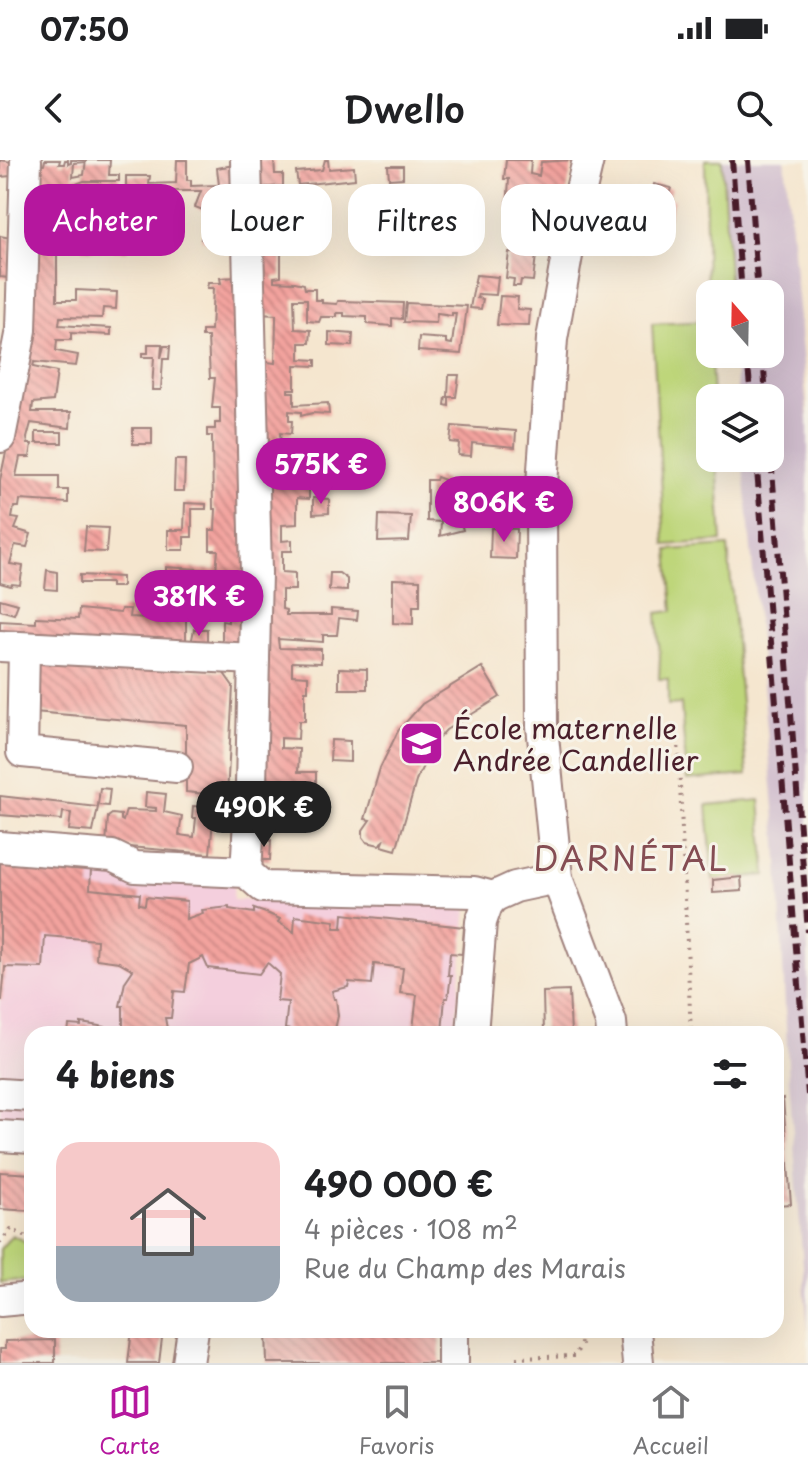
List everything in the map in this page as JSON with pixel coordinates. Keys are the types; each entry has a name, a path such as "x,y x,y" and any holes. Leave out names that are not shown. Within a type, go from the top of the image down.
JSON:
{"street":[{"path":"0,437 21,330 26,160"},
{"path":"246,160 256,573 246,872"},
{"path":"588,160 552,339 541,499 542,726 557,878 611,1026"},
{"path":"177,767 22,752 12,647 254,659"},
{"path":"0,847 112,856 135,867 246,872 263,887 474,892 493,897"},
{"path":"473,1026 481,922 487,905 493,897 515,887 557,878"},
{"path":"0,1094 24,1096"},
{"path":"0,1136 24,1138"},
{"path":"0,1301 24,1299"},
{"path":"188,1363 192,1338"},
{"path":"453,1338 453,1363"},
{"path":"636,1338 638,1363"}],"path":[{"path":"678,739 691,1026"},
{"path":"0,1243 11,1229 24,1236"},
{"path":"516,1358 575,1356 583,1338"}],"shaded area":[{"path":"722,160 785,160 808,421 808,1332 788,1067 777,842 744,472 784,472 784,384 737,384 735,368 784,368 784,280 729,280"},
{"path":"0,860 234,881 233,900 458,897 467,908 456,1026 24,1026 24,1121 0,1119"}],"green space":[{"path":"705,160 722,160 729,280 707,280"},
{"path":"696,322 696,368 711,368 712,384 696,384 696,472 718,472 722,541 665,545 652,324"},
{"path":"728,546 747,775 687,780 681,704 668,705 668,679 659,679 657,613 673,611 668,550"},
{"path":"760,800 766,875 713,880 707,805"},
{"path":"12,1235 24,1241 24,1281 0,1283 0,1249"}],"building":[{"path":"0,160 12,162 11,176 0,177"},
{"path":"45,160 60,160 59,164 64,164 68,160 68,164 71,160 110,160 109,175 119,175 119,181 37,184 38,166 44,165","holes":["86,162 84,175 73,177 74,163"]},
{"path":"177,160 187,160 187,180 191,180 191,186 201,186 201,191 185,191 185,184 149,184 176,183"},
{"path":"256,160 274,160 275,174 283,174 283,184 257,184"},
{"path":"325,160 328,160 329,169 354,167 355,179 298,184 296,172 322,170"},
{"path":"506,160 531,160 530,174 539,176 541,162 573,160 568,184 509,184 509,179 504,179"},
{"path":"234,165 236,184 219,184 217,168"},
{"path":"388,166 403,166 403,178 389,179"},
{"path":"126,176 150,176 149,184 126,184"},
{"path":"201,191 201,209 195,207"},
{"path":"0,236 11,238 9,278 0,277"},
{"path":"31,256 57,256 57,300 76,300 76,290 117,292 116,309 103,308 102,318 60,317 59,325 111,328 111,335 71,333 71,340 57,340 56,351 78,355 76,366 34,362 33,367 57,372 53,401 33,403 32,412 71,412 70,428 31,423 27,438 28,444 32,444 30,457 20,457 16,476 59,476 59,490 68,490 68,503 20,500 19,507 14,507 12,518 19,519 15,529 31,534 27,547 15,545 10,564 23,566 20,585 11,586 0,583 0,480 21,382"},
{"path":"258,256 281,256 281,276 274,277 274,281 295,282 304,284 305,289 315,289 315,300 322,300 322,303 403,303 402,319 392,318 392,326 367,324 367,317 344,316 344,313 337,313 337,317 321,317 319,322 307,321 307,299 294,299 295,329 311,330 310,343 300,343 300,359 316,360 316,366 295,365 295,389 288,389 288,392 294,392 294,405 328,403 329,414 301,416 301,412 289,411 291,434 280,433 281,446 318,446 318,453 305,453 305,488 309,488 309,499 297,498 297,524 282,525 282,541 292,540 292,551 282,551 282,572 295,573 295,590 282,590 282,609 286,610 286,615 331,615 331,609 358,611 357,620 339,618 337,635 323,635 323,642 278,639 279,648 321,649 321,663 292,662 292,675 308,676 305,721 299,721 298,739 281,738 281,748 299,749 298,772 316,772 316,788 279,786 278,801 313,802 312,817 260,816 260,361 275,363 276,315 259,314"},
{"path":"509,256 536,256 533,281 521,280 520,286 513,286 514,279 506,278"},
{"path":"476,275 498,277 496,295 478,294 477,298 483,299 481,309 470,308"},
{"path":"239,277 248,646 222,651 222,621 228,622 228,609 215,609 216,594 221,594 220,590 205,589 205,581 166,578 166,567 216,570 218,550 210,550 210,530 215,530 216,509 213,509 212,436 207,436 207,429 215,429 215,423 220,423 220,408 212,408 215,378 210,378 208,337 202,337 202,331 211,331 213,288 207,288 208,283 221,283 220,278"},
{"path":"500,296 518,297 517,309 530,310 529,326 497,325"},
{"path":"406,303 467,306 461,354 418,351 419,337 446,339 446,343 452,344 456,313 452,316 437,314 436,323 404,322"},
{"path":"329,332 353,334 352,346 329,345"},
{"path":"148,344 162,344 161,358 164,346 170,346 169,359 163,359 161,390 152,390 154,357 142,357 142,353 148,353"},
{"path":"449,375 459,375 456,397 449,397 449,406 445,405"},
{"path":"452,426 516,431 515,447 472,443 471,456 458,455 459,443 450,442"},
{"path":"133,428 152,428 152,444 133,444"},
{"path":"36,432 62,432 62,443 36,443"},
{"path":"175,460 185,460 184,491 174,491"},
{"path":"437,477 445,480 441,520 459,516 463,530 440,536 441,522 427,521 427,480 436,480"},
{"path":"313,498 329,499 329,513 313,514"},
{"path":"185,503 206,504 206,509 192,509 192,537 184,537 184,550 168,550 168,530 184,530"},
{"path":"379,515 411,516 409,541 378,542"},
{"path":"86,527 108,528 106,552 84,551"},
{"path":"491,528 517,529 516,559 490,558"},
{"path":"47,570 57,572 57,590 45,589"},
{"path":"330,573 339,573 347,579 347,591 329,590"},
{"path":"80,575 122,577 122,587 111,587 111,583 80,583"},
{"path":"393,579 420,580 420,606 413,606 413,624 393,623"},
{"path":"0,599 18,604 14,614 0,610"},
{"path":"150,607 156,607 156,614 168,614 168,622 171,622 171,616 178,617 178,607 186,608 186,648 0,646 0,621 36,623 36,617 78,619 79,609 120,613 121,609 130,609 129,617 150,618"},
{"path":"194,629 207,629 207,645 190,649"},
{"path":"26,657 223,672 233,686 227,796 186,792 186,725 23,711"},
{"path":"482,667 500,697 446,730 435,742 417,778 396,850 382,846 384,841 379,845 367,842 363,830 370,820 365,819 380,768 398,731 422,704"},
{"path":"339,668 367,669 367,689 339,689"},
{"path":"331,740 350,741 350,762 330,761"},
{"path":"100,788 110,789 108,806 98,805"},
{"path":"146,792 166,794 164,812 182,816 179,835 194,837 196,818 192,818 193,806 222,808 220,820 213,819 210,854 106,845 108,817 112,814 121,815 123,821 126,810 156,811 156,808 145,807"},
{"path":"0,796 98,807 93,832 69,830 71,813 63,812 62,820 0,815"},
{"path":"223,800 240,802 239,811 222,808"},
{"path":"258,839 271,840 270,860 262,860 258,854"},
{"path":"0,860 91,869 90,889 140,894 139,904 145,905 146,897 187,901 186,919 203,913 202,910 229,907 269,914 294,932 295,916 335,921 334,928 342,928 343,914 464,927 462,954 450,953 448,975 451,975 443,1026 413,1026 417,995 400,993 403,968 374,964 372,984 349,982 348,987 332,991 338,1016 336,1026 285,1026 288,1002 277,1001 280,974 269,964 259,974 208,968 203,957 189,964 185,992 174,991 171,1018 165,1018 166,1026 123,1026 123,1006 120,1006 125,982 133,970 119,962 96,959 97,940 45,936 43,968 5,967 0,1000"},
{"path":"741,877 742,891 713,893 713,880"},
{"path":"569,991 571,1026 544,1026 543,992"},
{"path":"784,1112 791,1204 784,1204"},
{"path":"0,1172 24,1174 24,1210 0,1209"},
{"path":"131,1338 162,1338 159,1363 128,1363"},
{"path":"266,1338 439,1338 440,1363 267,1363"},
{"path":"55,1340 55,1363 0,1363 0,1349 5,1349 5,1341"}],"railway":[{"path":"732,160 741,280"},
{"path":"748,160 757,280"},
{"path":"748,368 750,384"},
{"path":"764,368 765,384"},
{"path":"757,472 808,1095"},
{"path":"772,472 808,932"}],"place":[{"name":"École maternelle Andrée Candellier","path":"422,743"}],"district":[{"name":"DARNÉTAL","path":"631,858"}]}
